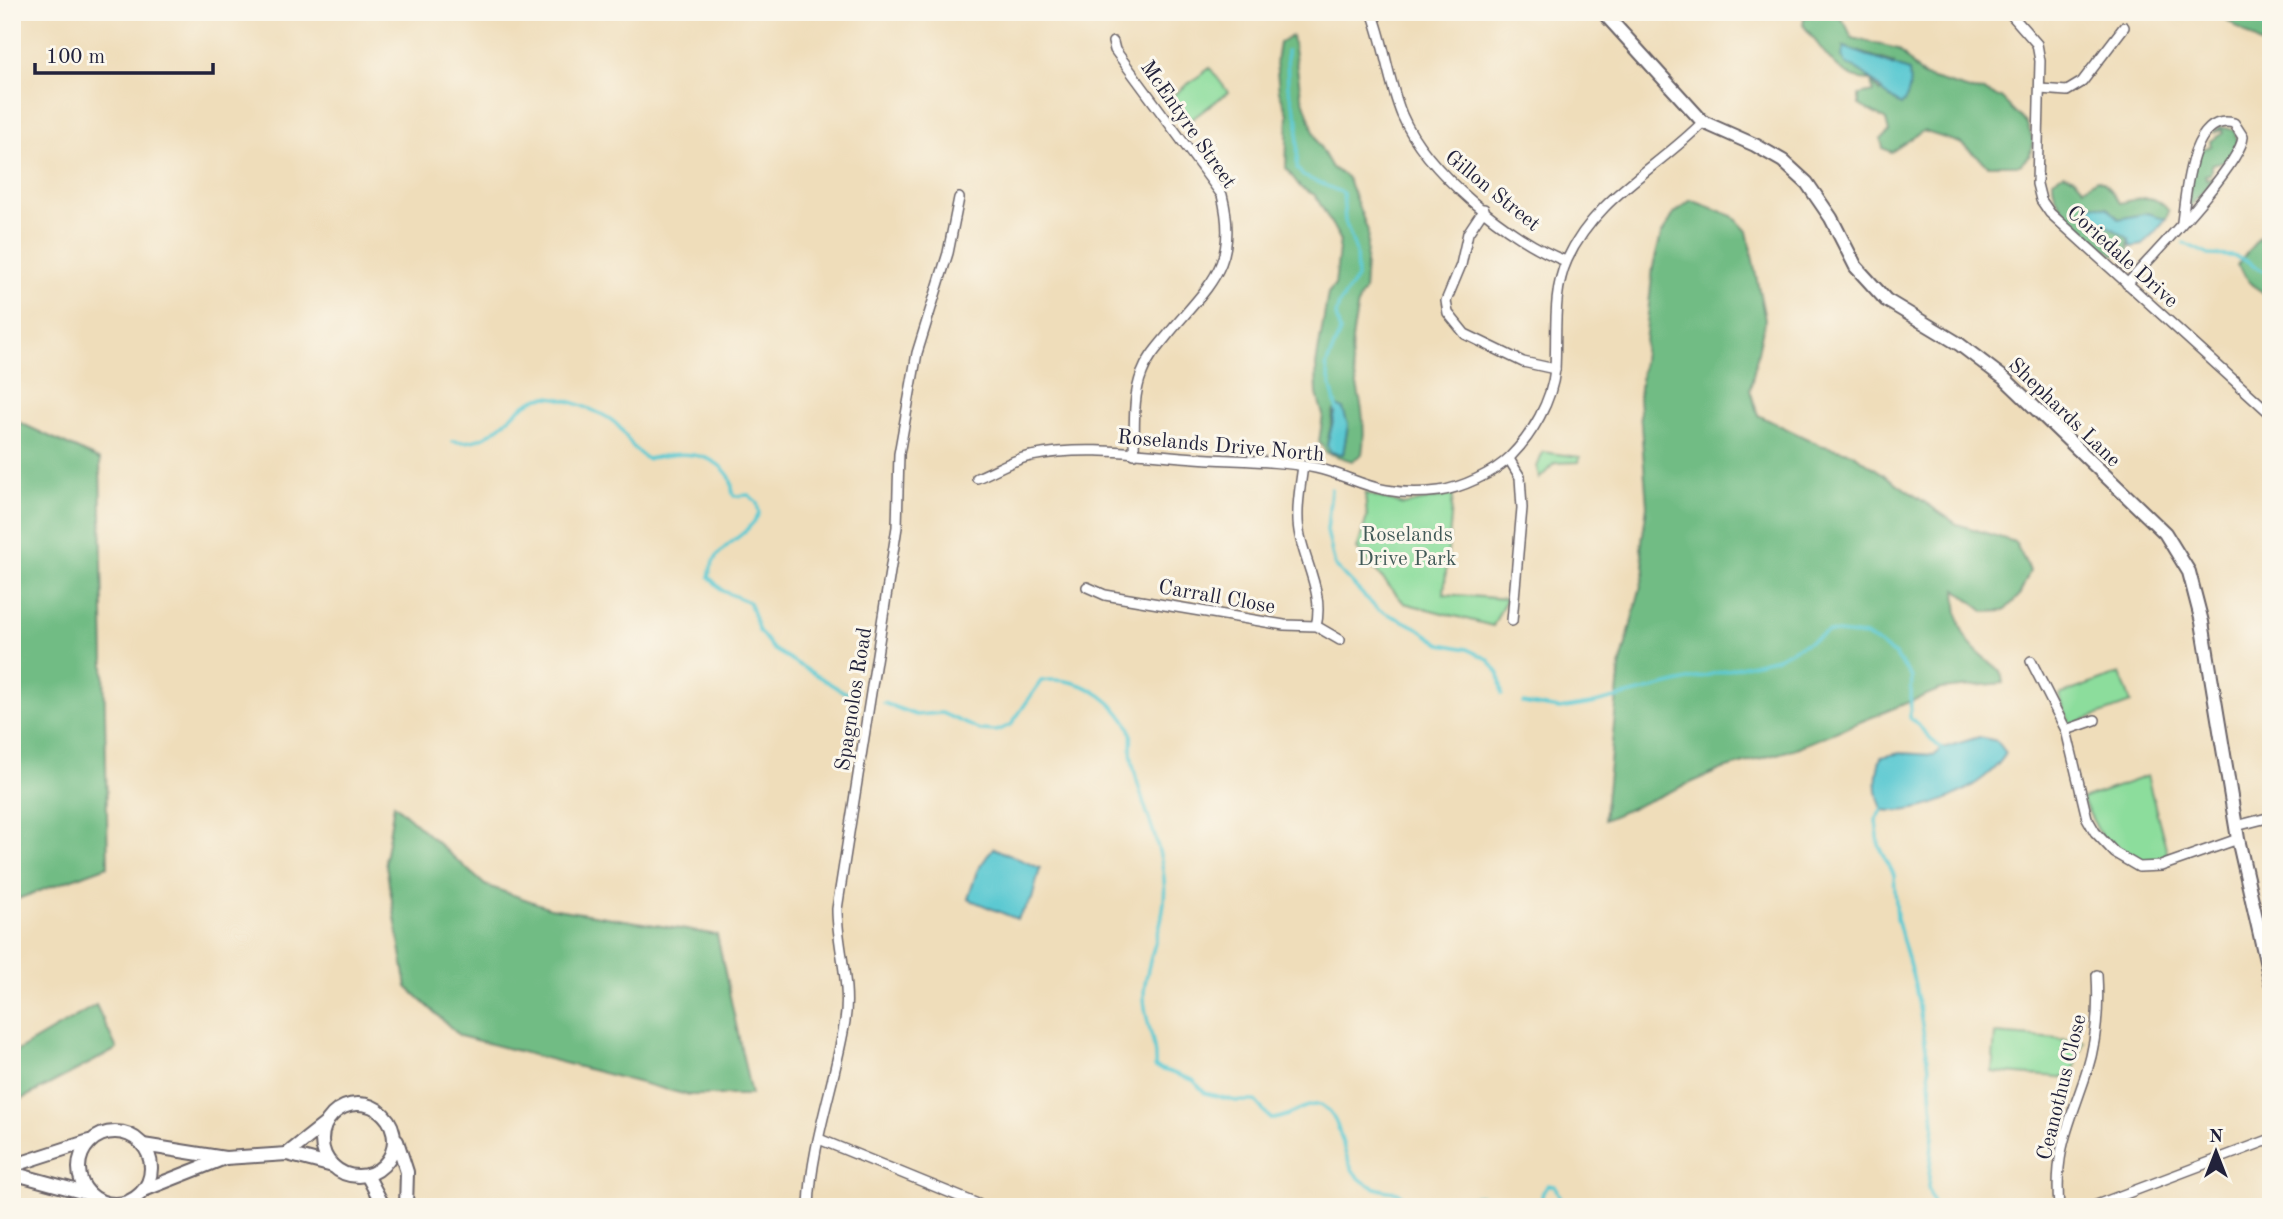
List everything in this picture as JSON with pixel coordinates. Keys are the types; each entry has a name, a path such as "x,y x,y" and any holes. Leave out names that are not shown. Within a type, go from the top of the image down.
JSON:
{"street":[{"name":"Gillon Street","path":"1372,12 1392,88 1415,140 1449,181 1546,254 1566,261"},
{"name":"Shephards Lane","path":"1603,12 1703,122 1783,161 1807,183 1831,218 1856,267 1886,300 1959,344 2005,379 2165,534 2189,572 2202,622 2237,833 2271,983"},
{"name":"Coriedale Drive","path":"2009,12 2037,44 2040,89 2037,184 2041,200 2050,213 2271,414"},
{"path":"2040,89 2067,91 2082,82 2124,27"},
{"name":"McEntyre Street","path":"1113,42 1115,50 1222,195 1228,218 1228,248 1218,276 1152,354 1142,373 1136,397 1134,454"},
{"name":"Roselands Drive North","path":"978,478 1029,456 1073,451 1303,466 1386,491 1440,491 1486,473 1508,459 1534,427 1555,369 1556,305 1566,261 1592,219 1613,195 1677,148 1703,122"},
{"path":"2127,284 2182,222 2240,150 2242,132 2234,123 2222,122 2214,125 2194,153 2182,222"},
{"name":"Spagnolos Road","path":"809,1207 819,1139 845,1019 846,967 837,930 837,909 897,527 899,454 917,353 928,309 948,253 959,198"},
{"path":"1484,209 1468,233 1461,265 1446,301 1448,313 1465,334 1523,362 1555,369"},
{"path":"1508,459 1520,477 1522,508 1512,621"},
{"path":"1303,466 1299,534 1317,594 1319,614 1316,625 1340,640"},
{"name":"Carrall Close","path":"1087,587 1105,595 1240,618 1284,625 1316,625"},
{"path":"2031,661 2066,730 2088,818 2104,842 2131,864 2161,866 2271,817"},
{"path":"2066,730 2095,720"},
{"name":"Ceanothus Close","path":"2059,1207 2057,1175 2061,1140 2087,1072 2095,1041 2099,1008 2097,975"},
{"path":"287,1154 344,1107 367,1105 378,1109 392,1127 407,1172 406,1207"},
{"path":"327,1122 322,1145 333,1166"},
{"path":"143,1145 225,1158 287,1154 333,1166 355,1176 367,1175 387,1162 393,1151 392,1127"},
{"path":"12,1166 112,1132 134,1137 143,1145 151,1167 144,1190"},
{"path":"819,1139 985,1207"},
{"path":"2091,1207 2271,1139"},
{"path":"89,1194 78,1173 83,1150 90,1141"},
{"path":"12,1174 89,1194 111,1204 135,1198 144,1190 225,1158"},
{"path":"367,1175 384,1207"}],"green space":[{"path":"1805,12 1834,12 1845,23 1852,38 1898,49 1923,76 1970,90 1985,91 2001,98 2027,124 2033,140 2030,155 2020,165 1988,165 1960,143 1923,131 1891,152 1883,148 1881,139 1889,132 1886,120 1859,105 1859,95 1873,92 1871,81 1880,92 1894,63 1844,47 1870,80 1849,75 1831,61 1803,25"},
{"path":"2216,12 2271,12 2271,51"},
{"path":"1292,36 1301,94 1318,143 1332,168 1347,177 1368,231 1364,291 1358,305 1351,349 1364,432 1362,454 1352,461 1327,453 1319,442 1323,415 1317,394 1316,365 1328,293 1335,285 1340,239 1315,195 1301,188 1286,168 1288,114 1279,91 1276,61 1279,43","holes":["1334,410 1343,410 1348,425 1343,454 1331,452 1327,445"]},
{"path":"1210,68 1228,92 1184,125 1165,101"},
{"path":"2220,127 2235,130 2237,147 2228,160 2212,164 2210,174 2205,175 2206,179 2215,177 2188,209 2192,171 2200,150 2211,146 2210,141 2223,133 2222,130 2212,133"},
{"path":"2063,174 2075,178 2084,188 2097,179 2104,182 2120,203 2147,198 2158,201 2169,211 2166,219 2148,213 2119,219 2108,208 2112,228 2128,238 2129,254 2113,255 2074,222 2059,202 2053,180"},
{"path":"1691,200 1733,216 1747,231 1765,319 1750,390 1758,415 1820,445 1852,453 1957,524 2015,542 2030,571 2019,596 2004,611 1985,612 1956,589 1959,618 1965,637 2001,671 2003,683 1941,689 1791,750 1723,769 1604,820 1620,667 1645,570 1641,548 1647,506 1639,398 1653,267 1661,235 1674,214"},
{"path":"2271,223 2271,300 2251,283 2237,265"},
{"path":"12,419 100,460 108,866 12,901"},
{"path":"1543,452 1580,457 1579,462 1555,463 1539,479 1537,467"},
{"name":"Roselands Drive Park","path":"1365,493 1403,505 1453,495 1444,594 1506,599 1493,626 1404,603 1357,549 1367,517"},
{"path":"2120,673 2131,703 2070,725 2059,695"},
{"path":"2147,776 2170,863 2139,867 2104,842 2082,799"},
{"path":"394,804 485,885 550,908 717,935 751,1095 687,1095 460,1036 407,987 385,860"},
{"path":"96,1005 117,1049 12,1104 12,1054"},
{"path":"1995,1034 2084,1041 2071,1078 1992,1072"}],"water":[{"path":"1844,47 1909,71 1910,85 1901,105 1863,73 1847,65 1842,56"},
{"path":"2095,205 2108,208 2119,219 2148,213 2166,219 2143,245 2131,247 2128,238 2089,215 2088,208"},
{"path":"1337,406 1343,409 1348,425 1343,454 1331,452 1327,445"},
{"path":"1979,737 1997,741 2006,753 1984,777 1969,788 1934,804 1916,809 1883,810 1876,783 1881,757 1900,753 1934,755 1943,748"},
{"path":"993,848 1040,868 1032,899 1017,919 968,899 977,871"}],"waterway":[{"path":"2238,12 2258,20 2271,34"},
{"path":"1287,51 1288,87 1298,121 1297,168 1303,176 1343,193 1345,221 1356,251 1357,278 1339,304 1336,315 1340,332 1326,366 1337,411"},
{"path":"2184,243 2209,255 2232,256 2247,261 2271,276"},
{"path":"453,441 483,438 524,405 547,397 575,403 611,420 647,459 680,454 712,461 729,476 734,496 749,495 757,503 759,514 752,524 716,557 709,577 723,591 749,602 759,631 773,649 844,692 856,695"},
{"path":"1331,489 1327,531 1335,566 1377,609 1416,627 1441,644 1467,649 1488,659 1499,674 1502,694"},
{"path":"1523,703 1559,709 1591,704 1777,658 1828,632 1867,636 1895,655 1912,678 1910,717 1942,750"},
{"path":"884,703 916,715 942,713 980,730 996,731 1011,725 1041,681 1078,684 1110,703 1129,727 1136,778 1163,871 1163,910 1144,993 1155,1067 1193,1080 1205,1093 1236,1101 1255,1101 1271,1119 1284,1117 1307,1106 1321,1105 1338,1127 1346,1155 1361,1180 1376,1188 1398,1192 1412,1207"},
{"path":"1884,807 1876,820 1879,845 1894,875 1897,918 1915,985 1928,1059 1934,1125 1928,1187 1934,1207"},
{"path":"1540,1207 1543,1191 1548,1185 1555,1186 1563,1207"},
{"path":"1440,1207 1480,1195 1493,1201 1496,1207"}]}
